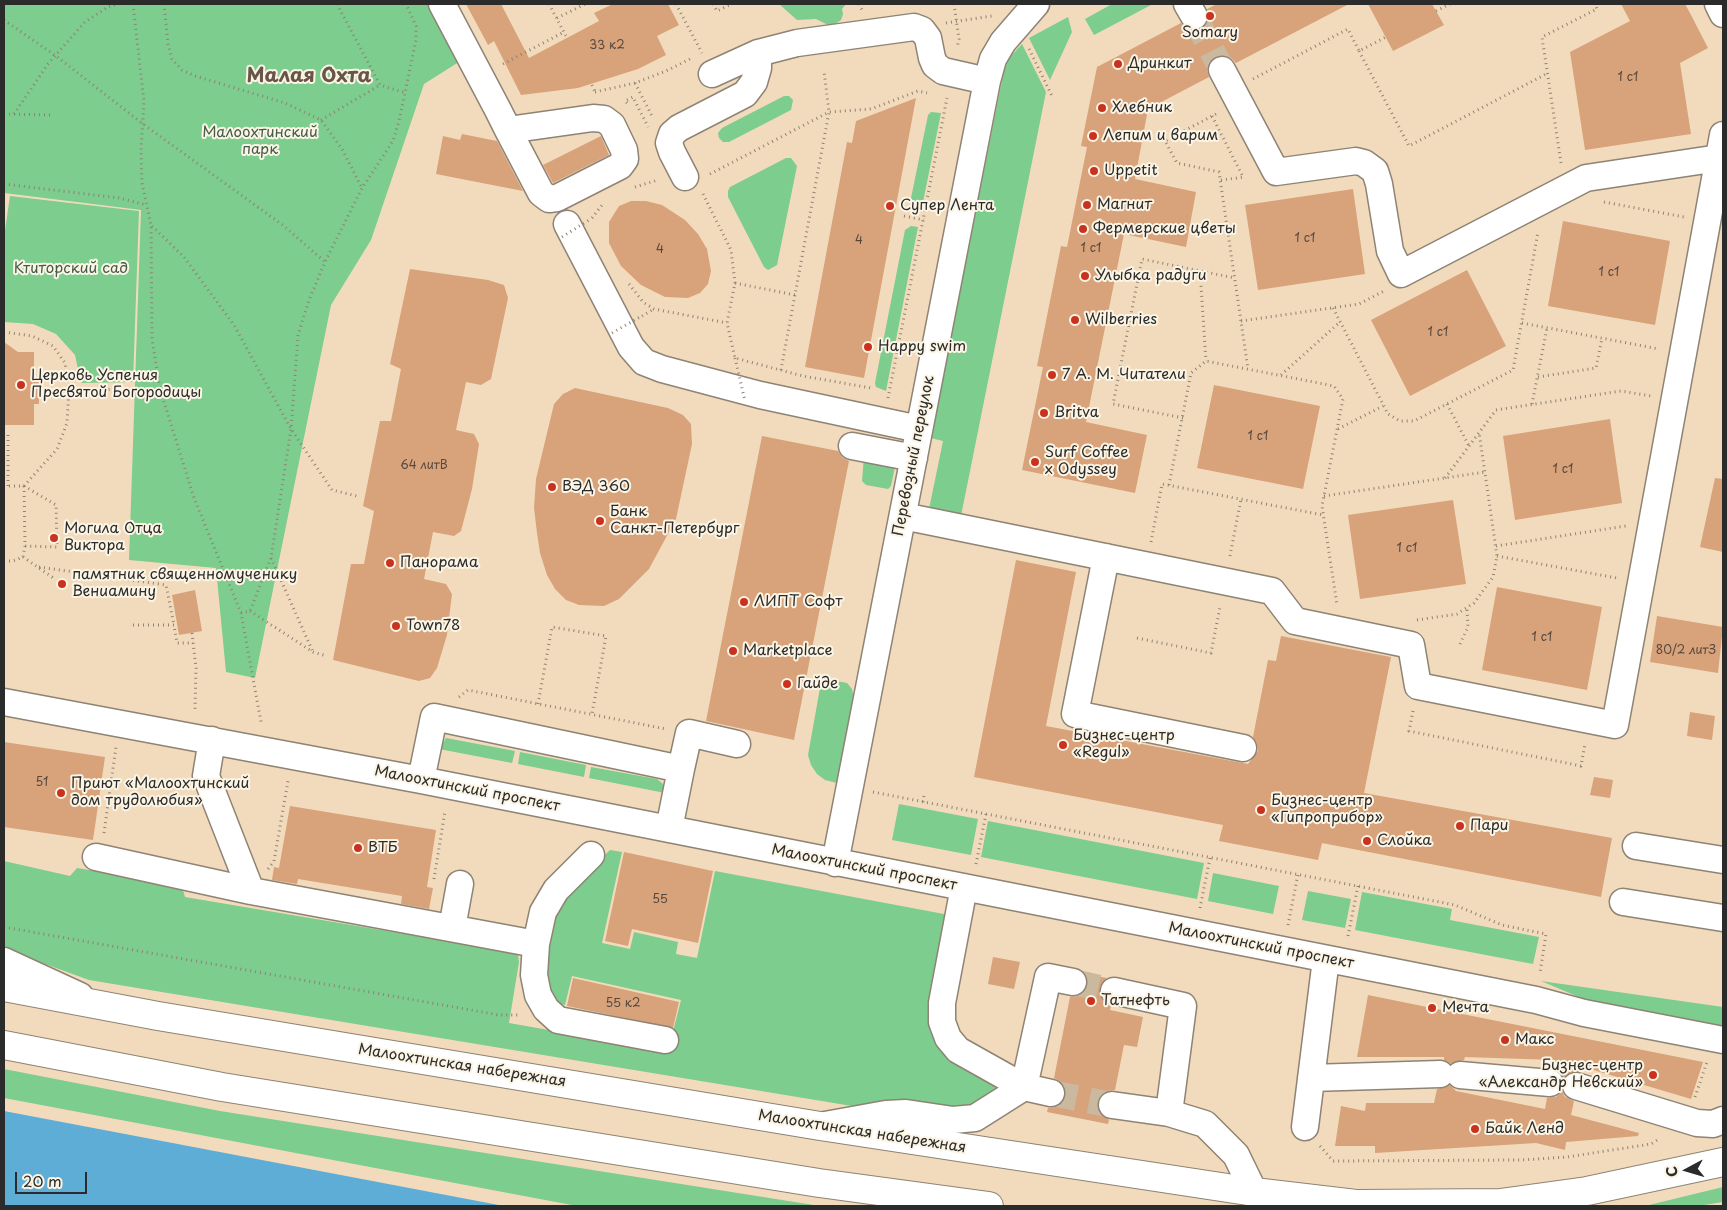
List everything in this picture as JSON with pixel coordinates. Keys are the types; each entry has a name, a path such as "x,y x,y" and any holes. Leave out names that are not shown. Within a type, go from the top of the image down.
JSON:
{"main road":[{"name":"Малоохтинская набережная","path":"4,987 820,1126 1254,1192 1356,1204 1500,1203 1587,1191 1723,1162"},
{"path":"4,1045 232,1088 809,1181 961,1204 989,1206"}],"street":[{"path":"442,4 508,130"},
{"name":"Перевозный переулок","path":"835,863 987,81 993,58 1036,4"},
{"path":"1718,4 1723,14"},
{"path":"707,64 798,43 914,27 922,30 928,38 936,66 943,71 987,81"},
{"path":"691,179 672,152 669,143 672,134 679,128 745,94 754,82 758,68 758,53"},
{"path":"902,516 1272,590 1295,621 1411,645 1418,686 1615,726 1721,146 1586,178 1401,274 1390,251 1379,184 1375,171 1364,162 1356,161 1276,172 1232,87"},
{"path":"577,225 631,346 644,362 662,369 760,395 919,429"},
{"path":"852,446 914,458"},
{"path":"1106,557 1075,714 1243,748"},
{"name":"Малоохтинский проспект","path":"4,702 421,780 1326,959 1723,1040"},
{"path":"421,780 434,717 681,769"},
{"path":"669,829 689,734 737,744"},
{"path":"212,740 206,776 251,891"},
{"path":"1636,846 1723,860"},
{"path":"591,855 556,890 543,912 536,944 534,975 538,995 546,1009 558,1020 665,1040"},
{"path":"98,858 251,891 536,944"},
{"path":"452,928 460,884"},
{"path":"964,887 942,1002 942,1022 948,1038 958,1050 1024,1087 1051,1093"},
{"path":"1623,902 1723,918"},
{"path":"1305,1127 1326,959"},
{"path":"4,961 97,1004"},
{"path":"820,1126 886,1114 906,1113 953,1120 975,1118 1024,1087 1048,977 1073,982"},
{"path":"1114,991 1182,1006 1169,1113"},
{"path":"1311,1078 1450,1075 1550,1083"},
{"path":"1576,1086 1697,1122 1713,1124 1723,1120"},
{"path":"1112,1105 1169,1113 1205,1124 1236,1155 1254,1192"}],"path":[{"path":"14,114 56,56 85,22 108,7 118,4"},
{"path":"133,4 142,73 144,124 141,150 142,184 151,225 152,339 160,389 194,498 241,613 261,722"},
{"path":"164,4 168,44 172,58 182,70 195,76 285,103 321,120 342,149 362,188"},
{"path":"336,4 380,85 406,93"},
{"path":"250,611 271,558 291,429 298,336 309,300 325,262 362,188 393,141 406,93 416,40 416,26 406,4"},
{"path":"549,4 567,38"},
{"path":"557,18 585,4"},
{"path":"586,93 634,83 666,72 707,64 676,4"},
{"path":"713,4 717,11 732,4"},
{"path":"1436,11 1450,4"},
{"path":"1562,167 1542,38 1597,9 1595,4"},
{"path":"922,30 940,24 1000,15"},
{"path":"4,20 56,56 144,124 284,226 325,262"},
{"path":"1248,369 1219,172 1177,163 1165,141 1212,116 1232,87 1348,29 1409,146 1548,73"},
{"path":"505,63 564,32"},
{"path":"1359,51 1386,37"},
{"path":"1024,40 1053,98"},
{"path":"781,370 829,112 824,71"},
{"path":"884,422 952,73"},
{"path":"321,120 380,85"},
{"path":"592,85 595,92"},
{"path":"629,188 658,180 691,179 829,112 871,109 918,91 928,93"},
{"path":"4,114 50,115"},
{"path":"1212,116 1243,177"},
{"path":"691,179 731,250 735,283 727,323 745,401"},
{"path":"4,184 119,198 146,205"},
{"path":"1333,308 1388,414 1393,418 1407,422 1414,421 1513,370 1544,200"},
{"path":"1599,201 1707,221"},
{"path":"577,225 604,202"},
{"path":"904,216 924,220"},
{"path":"151,225 184,257 234,325 291,429 332,490 357,496"},
{"path":"577,225 596,227"},
{"path":"1183,418 1113,404 1142,259 1235,278"},
{"path":"1200,271 1206,360"},
{"path":"623,276 642,302 654,309 727,323"},
{"path":"735,283 795,294"},
{"path":"612,332 654,309"},
{"path":"1280,375 1340,322"},
{"path":"1522,323 1683,353"},
{"path":"1532,404 1547,328"},
{"path":"4,332 32,336 53,346 65,363 69,390 67,423 57,449 24,486 25,546 23,558"},
{"path":"1538,377 1596,368 1602,338"},
{"path":"735,358 781,370 871,388"},
{"path":"1206,360 1334,386 1343,399 1322,506 1341,631"},
{"path":"1169,485 1191,373 1206,360"},
{"path":"69,390 160,389"},
{"path":"1445,478 1496,410 1621,391 1674,401"},
{"path":"1447,404 1469,446"},
{"path":"1337,430 1384,406"},
{"path":"8,432 6,486 24,486 56,505 57,547 25,546"},
{"path":"1410,621 1457,614 1474,603 1493,577 1498,556 1479,432"},
{"path":"1324,496 1485,472"},
{"path":"1146,565 1162,484 1323,515"},
{"path":"1137,638 1211,653 1241,499"},
{"path":"1496,546 1652,522"},
{"path":"1498,556 1641,583"},
{"path":"4,561 23,558"},
{"path":"23,558 55,579"},
{"path":"271,558 313,652"},
{"path":"38,568 166,585 177,643 193,643"},
{"path":"1460,644 1468,627 1467,608"},
{"path":"241,613 250,611 313,652 327,656"},
{"path":"133,625 174,625"},
{"path":"538,704 552,627 606,636 592,714"},
{"path":"192,633 196,668 195,709"},
{"path":"1418,686 1409,731 1581,766 1590,720"},
{"path":"434,717 468,690 689,734"},
{"path":"98,858 116,747"},
{"path":"274,862 288,780"},
{"path":"876,793 1456,905 1502,925 1546,934 1540,973"},
{"path":"923,802 924,796"},
{"path":"445,811 433,879 460,884"},
{"path":"976,864 986,814"},
{"path":"1200,908 1210,858"},
{"path":"1288,925 1298,874"},
{"path":"1348,936 1358,886"},
{"path":"4,927 499,1015 529,1014 546,1009"}],"green space":[{"name":"Малоохтинский парк","path":"4,4 433,4 462,60 424,84 371,240 331,305 255,678 226,672 216,568 129,560 141,210 4,193"},
{"path":"779,4 846,4 842,9 841,20 835,24 828,25 816,19 797,20"},
{"path":"1112,4 1153,4 1094,35 1085,19"},
{"path":"1068,17 1072,32 1050,80 1029,38"},
{"path":"1022,44 1046,92 961,516 929,509 943,441 931,438 1004,70 1010,57"},
{"path":"784,96 789,96 793,100 791,110 729,142 723,142 719,138 718,133 722,128"},
{"path":"931,112 941,113 921,212 911,208 910,203 928,115"},
{"path":"786,158 791,158 797,166 777,265 768,270 764,267 728,197 728,191 730,187"},
{"name":"Ктиторский сад","path":"10,196 139,211 133,382 81,383 75,355 56,334 33,324 4,322 4,237"},
{"path":"911,226 918,227 886,391 876,387 875,383 905,230"},
{"path":"864,456 895,467 891,486 888,489 866,485 862,481"},
{"path":"831,680 847,683 852,689 854,698 837,783 825,780 817,774 811,765 808,755 820,688 824,683"},
{"path":"446,738 515,751 512,763 439,749"},
{"path":"520,752 586,765 584,777 518,764"},
{"path":"591,767 657,779 663,784 665,793 589,778"},
{"path":"899,804 978,819 971,855 892,840"},
{"path":"988,821 1204,863 1197,899 981,857"},
{"path":"610,850 622,852 602,943 630,949 634,932 678,942 676,954 697,958 715,871 944,914 946,925 932,999 993,1084 995,1088 993,1093 967,1109 858,1107 89,980 4,949 4,861 70,876 77,868 95,871 96,867 183,890 185,897 512,952 518,955 519,962 509,1023 668,1051 681,1000 572,976 565,1005 549,1002 539,979 549,921 566,891"},
{"path":"1213,873 1279,886 1273,914 1208,901"},
{"path":"1308,891 1351,899 1345,928 1302,920"},
{"path":"1362,892 1452,909 1450,920 1539,937 1533,964 1355,930"},
{"path":"1541,981 1723,1007 1723,1026 1586,1000"},
{"path":"4,1069 220,1111 820,1206 577,1206 4,1098"},
{"path":"1723,1187 1723,1202 1698,1206 1645,1206"}],"water":[{"path":"4,1111 504,1206 4,1206"}],"building":[{"path":"466,4 501,4 529,58 599,21 594,13 613,4 668,4 679,25 657,36 666,55 638,69 578,88 521,95 494,41 488,45"},
{"path":"1217,4 1349,4 1236,63 1230,57 1222,55 1215,57 1209,62 1207,70 1209,77 1148,109 1135,179 1196,192 1186,247 1124,234 1086,422 1147,435 1135,493 1022,470 1043,367 1037,366 1061,246 1067,247 1087,147 1081,146 1097,67 1181,23 1187,29 1195,31 1201,29 1207,23 1209,15 1207,9"},
{"path":"1368,4 1432,4 1444,25 1393,51"},
{"path":"1621,4 1685,4 1690,13 1708,48 1680,63 1691,134 1585,150 1570,52 1630,21"},
{"path":"916,98 864,378 805,367 847,142 852,143 856,121"},
{"path":"462,134 497,141 523,191 436,174 443,136 460,140"},
{"path":"601,136 609,155 553,183 543,165"},
{"path":"1353,189 1365,274 1258,290 1245,205"},
{"path":"631,201 646,201 662,205 685,220 698,234 707,249 711,271 708,284 700,293 688,298 665,297 641,285 621,266 609,243 609,222 619,206"},
{"path":"1563,221 1670,241 1655,325 1548,306"},
{"path":"410,269 488,280 504,285 508,298 491,379 481,385 466,382 456,430 474,434 479,444 472,489 461,531 454,536 433,532 424,579 446,584 452,594 447,635 437,668 430,678 419,681 333,660 351,564 364,564 374,511 363,506 380,421 391,421 401,369 390,364"},
{"path":"1467,270 1506,346 1410,396 1371,320"},
{"name":"Церковь Успения Пресвятой Богородицы","path":"4,342 18,352 34,352 34,378 39,378 39,404 34,404 34,425 4,425"},
{"path":"1214,385 1320,406 1303,489 1197,468"},
{"path":"575,388 668,408 683,415 691,424 692,444 676,519 649,569 619,599 604,606 579,605 566,600 555,589 547,575 540,553 537,533 534,508 536,479 554,404 563,394"},
{"path":"1610,419 1622,503 1515,520 1503,436"},
{"path":"762,436 838,451 842,457 849,461 794,740 706,721"},
{"path":"1715,478 1723,479 1723,552 1700,547"},
{"path":"1453,500 1466,584 1360,599 1348,515"},
{"name":"Бизнес-центр «Regul»","path":"1016,560 1076,572 1046,726 1248,764 1258,751 1253,737 1268,660 1276,661 1281,636 1391,657 1364,793 1612,838 1601,897 1322,843 1318,860 1219,841 1223,825 974,777"},
{"path":"1497,587 1602,607 1587,690 1482,670"},
{"path":"195,590 202,631 179,635 172,595"},
{"path":"1657,616 1723,627 1718,673 1650,662"},
{"path":"1690,712 1715,716 1712,740 1687,736"},
{"name":"Приют «Малоохтинский дом трудолюбия»","path":"4,742 105,757 93,840 4,827"},
{"path":"1594,777 1613,780 1610,798 1590,795"},
{"name":"ВТБ","path":"290,806 436,830 427,887 433,888 429,909 401,904 402,896 298,879 297,884 272,880 274,867 279,868"},
{"path":"624,852 713,871 698,943 632,929 628,946 605,941"},
{"path":"993,957 1020,962 1014,989 988,984"},
{"path":"1085,974 1107,978 1100,987 1100,995 1104,1002 1111,1006 1110,1010 1143,1017 1137,1047 1124,1045 1115,1090 1106,1091 1097,1102 1098,1111 1109,1120 1108,1124 1047,1112 1048,1108 1056,1107 1062,1103 1065,1097 1065,1088 1061,1082 1054,1078 1070,997 1078,996 1085,992 1088,984"},
{"path":"573,978 679,1002 673,1028 567,1006"},
{"path":"1368,995 1703,1062 1691,1099 1580,1066 1579,1072 1572,1072 1564,1078 1559,1071 1553,1069 1555,1060 1465,1057 1464,1060 1451,1064 1444,1060 1444,1057 1357,1057"},
{"path":"1450,1085 1456,1091 1545,1109 1547,1098 1556,1097 1562,1091 1565,1097 1574,1101 1571,1115 1639,1133 1638,1136 1566,1142 1565,1150 1536,1143 1375,1153 1375,1146 1335,1146 1341,1106 1365,1111 1366,1103 1434,1103 1437,1089"}],"tunnel":[{"path":"1194,16 1222,70"},
{"path":"1073,982 1114,991"},
{"path":"1051,1093 1112,1105"}],"place":[{"name":"Somary","path":"1210,16"},
{"name":"Дринкит","path":"1118,64"},
{"name":"Хлебник","path":"1102,108"},
{"name":"Лепим и варим","path":"1093,136"},
{"name":"Uppetit","path":"1094,171"},
{"name":"Магнит","path":"1087,205"},
{"name":"Супер Лента","path":"890,206"},
{"name":"Фермерские цветы","path":"1083,229"},
{"name":"Улыбка радуги","path":"1085,276"},
{"name":"Wilberries","path":"1075,320"},
{"name":"Happy swim","path":"868,347"},
{"name":"7 А. М. Читатели","path":"1052,375"},
{"name":"Церковь Успения Пресвятой Богородицы","path":"21,385"},
{"name":"Britva","path":"1044,413"},
{"name":"Surf Coffee х Odyssey","path":"1035,462"},
{"name":"ВЭД 360","path":"552,487"},
{"name":"Банк Санкт-Петербург","path":"600,521"},
{"name":"Могила Отца Виктора","path":"54,538"},
{"name":"Панорама","path":"390,563"},
{"name":"памятник священномученику Вениамину","path":"62,584"},
{"name":"ЛИПТ Софт","path":"744,602"},
{"name":"Town78","path":"396,626"},
{"name":"Marketplace","path":"733,651"},
{"name":"Гайде","path":"787,684"},
{"name":"Бизнес-центр «Regul»","path":"1063,745"},
{"name":"Приют «Малоохтинский дом трудолюбия»","path":"61,793"},
{"name":"Бизнес-центр «Гипроприбор»","path":"1261,810"},
{"name":"Пари","path":"1460,826"},
{"name":"Слойка","path":"1367,841"},
{"name":"ВТБ","path":"358,848"},
{"name":"Татнефть","path":"1091,1001"},
{"name":"Мечта","path":"1432,1008"},
{"name":"Макс","path":"1505,1040"},
{"name":"Бизнес-центр «Александр Невский»","path":"1653,1075"},
{"name":"Байк Ленд","path":"1475,1129"}],"district":[{"name":"Малая Охта","path":"309,76"}]}
